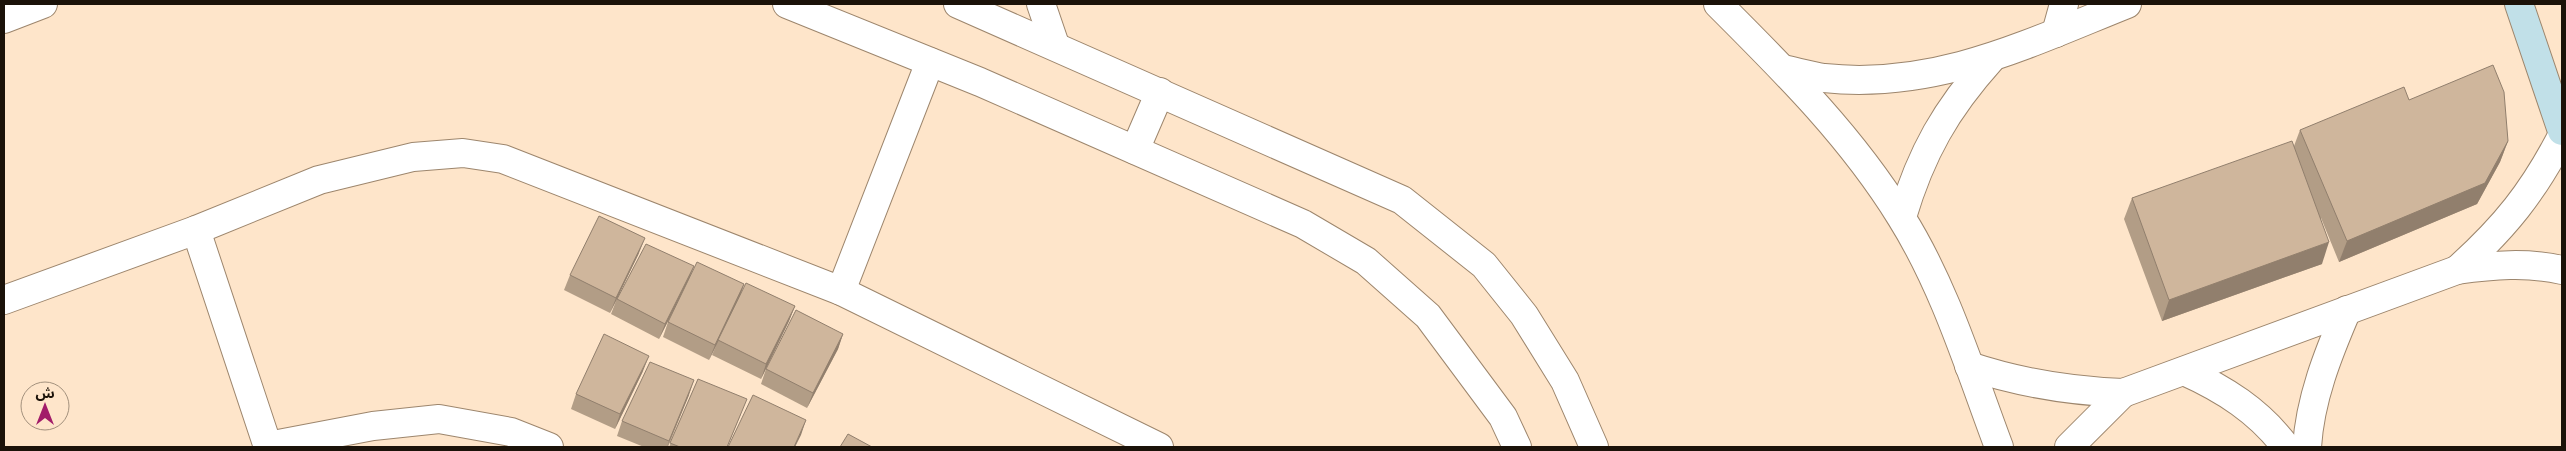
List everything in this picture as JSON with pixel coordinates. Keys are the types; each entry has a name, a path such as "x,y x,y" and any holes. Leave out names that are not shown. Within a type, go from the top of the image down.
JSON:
{"street":[{"path":"4,19 43,4"},
{"path":"787,4 930,62 1303,224 1366,261 1428,316 1503,417 1517,447"},
{"path":"958,4 1055,45 1402,200 1484,265 1524,315 1565,381 1594,447"},
{"path":"1041,4 1055,45"},
{"path":"1718,4 1783,69 1847,140 1902,217 1939,290 1999,447"},
{"path":"2056,33 2064,4"},
{"path":"1783,69 1823,78 1866,80 1908,78 1950,70 1991,59 2127,4"},
{"path":"2519,4 2562,130"},
{"path":"1902,217 1912,182 1931,140 1967,86 1991,59"},
{"path":"841,291 930,62"},
{"path":"1135,150 1160,92"},
{"path":"2457,270 2490,241 2518,208 2543,172 2562,136"},
{"path":"4,300 196,230 319,180 413,157 464,153 504,159 841,291 1159,447"},
{"path":"196,230 268,447 373,426 440,419 511,432 549,447"},
{"path":"1969,366 2006,378 2045,387 2084,392 2123,393 2457,270 2500,264 2542,266 2562,270"},
{"path":"2307,447 2312,410 2321,376 2347,310"},
{"path":"2184,370 2234,396 2256,413 2286,447"},
{"path":"2069,447 2123,393"}],"building":[{"path":"2493,65 2504,92 2508,141 2485,183 2347,241 2300,130 2404,87 2409,100"},
{"path":"2292,141 2329,242 2169,300 2132,198"},
{"path":"599,216 645,238 616,298 570,275"},
{"path":"646,244 694,266 665,324 617,299"},
{"path":"697,262 744,284 715,345 668,322"},
{"path":"746,283 795,306 766,364 718,340"},
{"path":"796,310 843,334 813,393 766,369"},
{"path":"604,334 649,356 620,414 576,394"},
{"path":"650,362 694,380 669,441 622,421"},
{"path":"698,379 747,399 727,447 680,447 670,443"},
{"path":"753,395 806,420 794,447 728,447"},
{"path":"848,434 872,447 840,447"}]}
